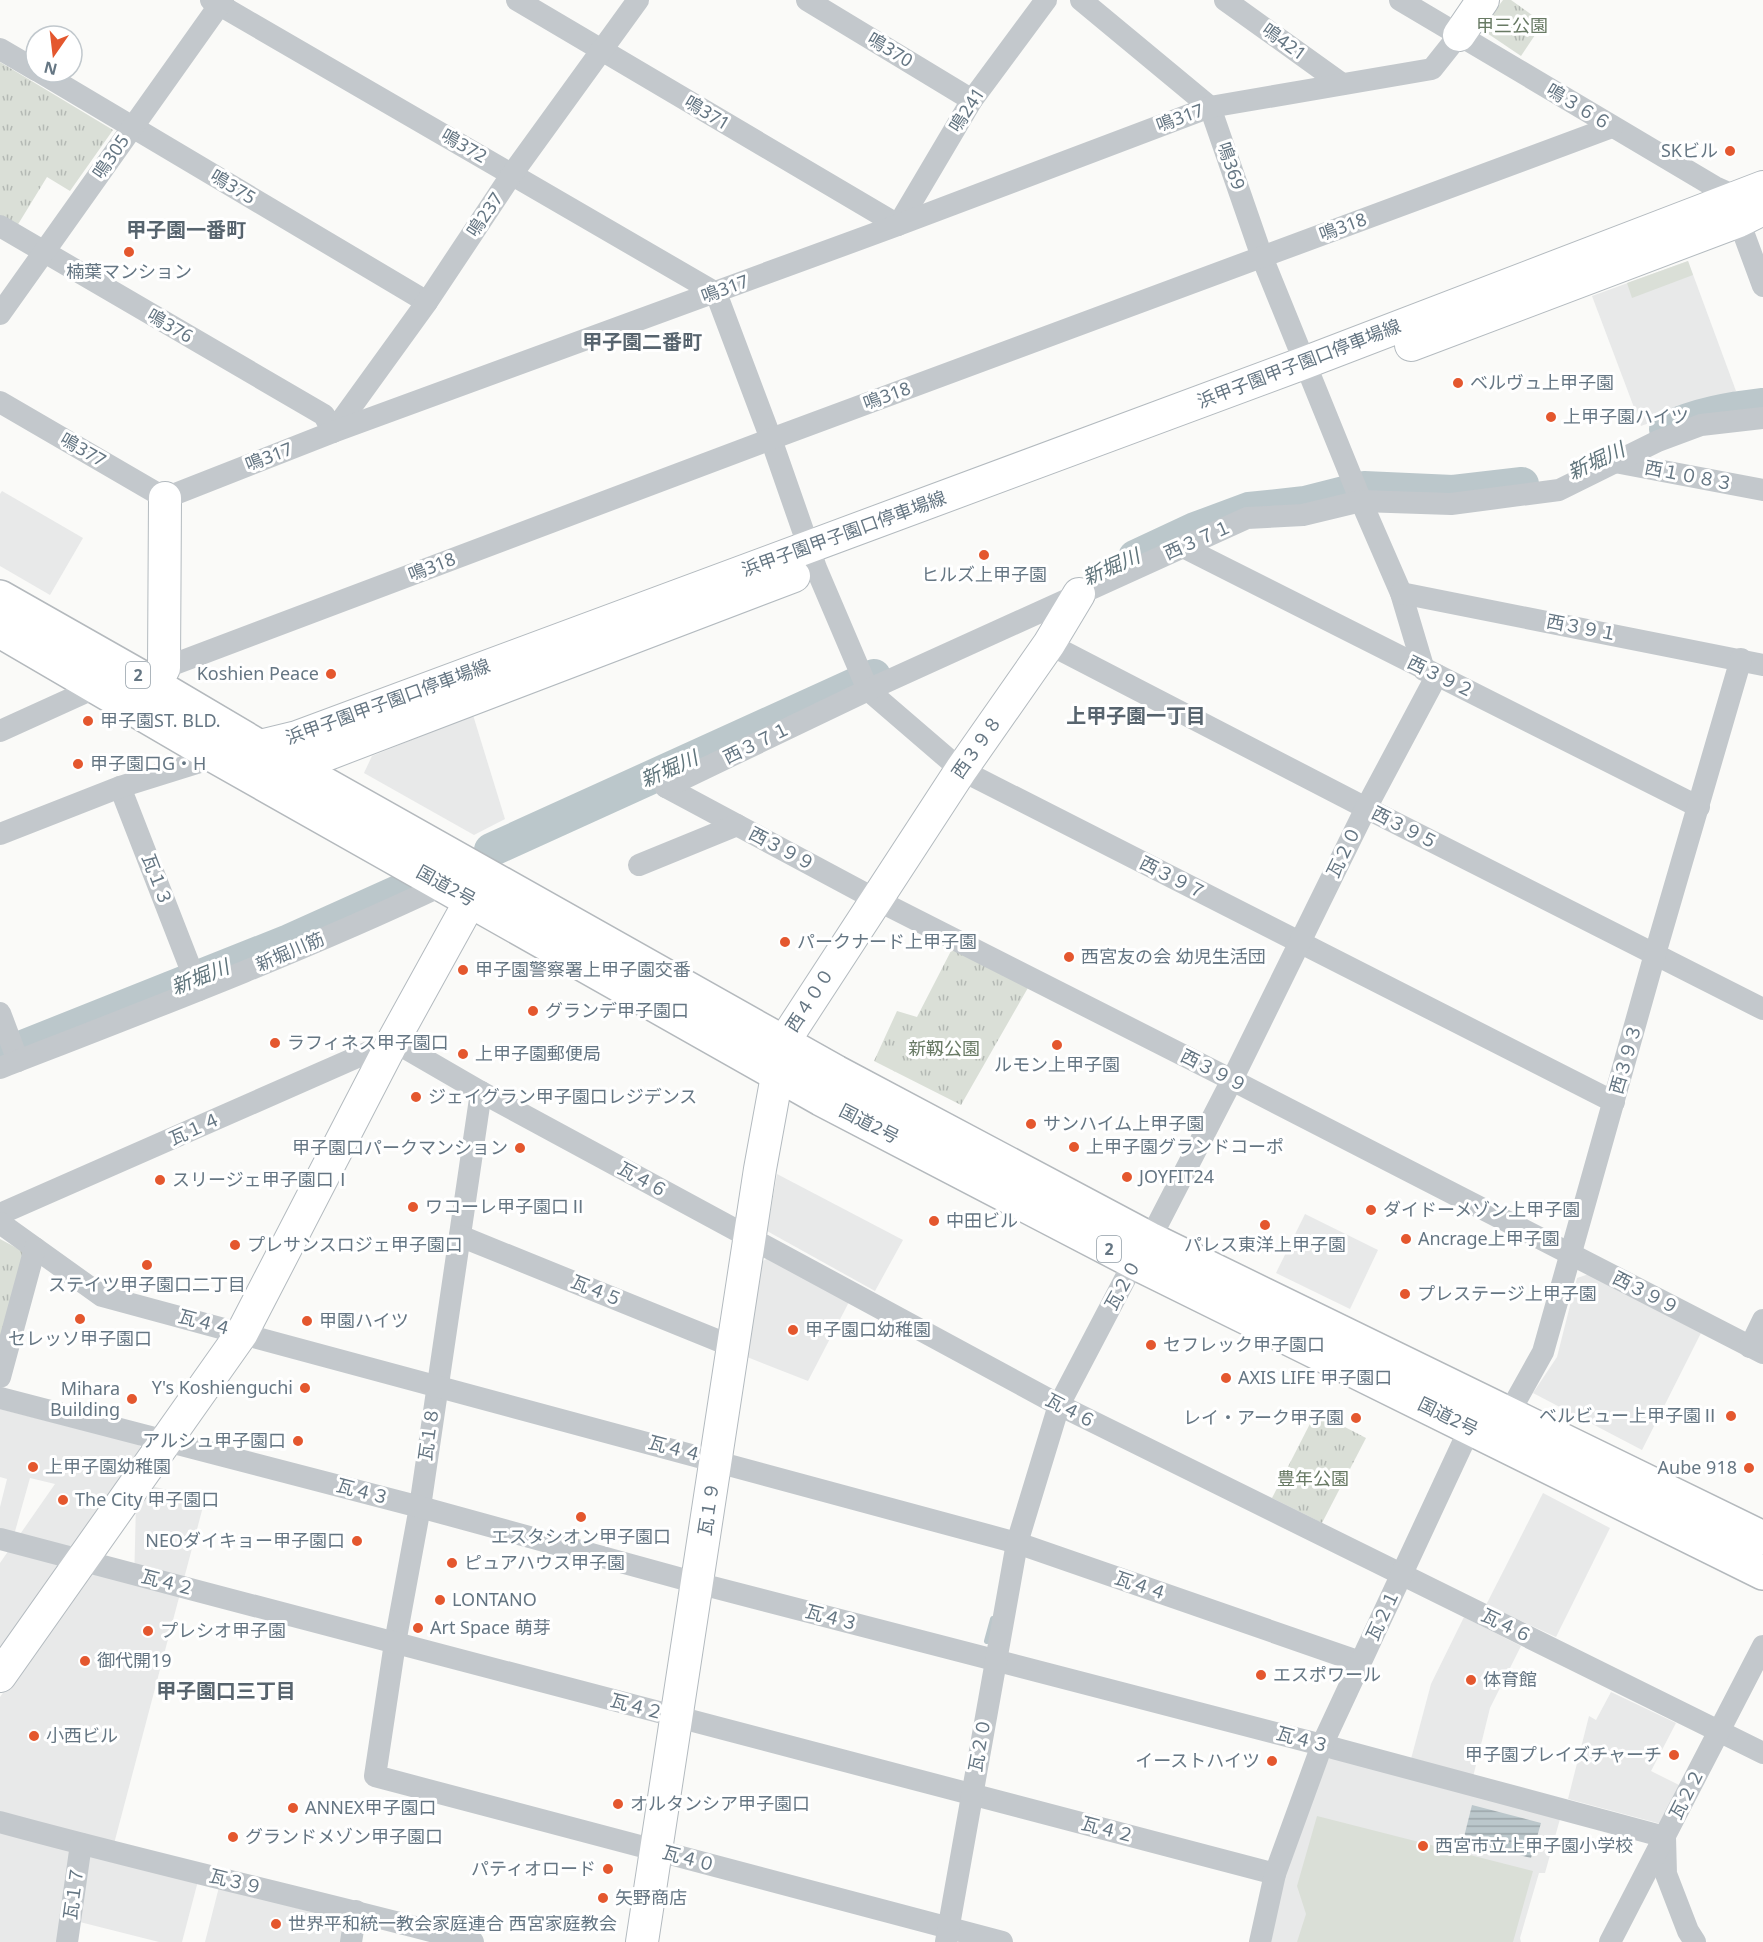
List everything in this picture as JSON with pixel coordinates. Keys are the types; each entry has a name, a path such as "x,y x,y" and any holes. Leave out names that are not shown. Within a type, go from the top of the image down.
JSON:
{"highway":[{"name":"国道2号","path":"0,597 160,676 266,751 466,886 778,1076 1142,1251 1509,1413 1763,1538"},
{"name":"国道2号","path":"0,631 216,758 466,886 783,1043 1142,1251 1470,1428 1763,1573"}],"main road":[{"path":"1459,35 1483,0"},
{"name":"浜甲子園甲子園口停車場線","path":"216,758 266,751 297,737 812,558 1753,204"},
{"path":"160,676 165,498"},
{"name":"西３９８","path":"875,900 961,770 1049,644 1078,594"},
{"path":"0,1676 242,1333 392,1043 466,886"},
{"name":"西４００","path":"778,1076 783,1043 875,900"},
{"name":"瓦１９","path":"642,1942 760,1169 778,1076"}],"street":[{"name":"鳴371","path":"517,0 898,225"},
{"name":"鳴237","path":"333,432 427,302 512,174 638,0"},
{"name":"鳴370","path":"807,0 972,100"},
{"name":"鳴241","path":"898,225 972,100 1046,0"},
{"path":"1081,0 1210,107"},
{"name":"鳴421","path":"1225,0 1342,84"},
{"name":"鳴３６６","path":"1400,0 1612,127 1753,204"},
{"name":"鳴305","path":"0,314 133,127 218,2"},
{"name":"鳴372","path":"218,2 716,293"},
{"name":"鳴317","path":"165,498 333,432 716,293 1210,107 1432,69 1459,35"},
{"name":"鳴375","path":"0,48 24,63"},
{"name":"鳴375","path":"60,84 427,302"},
{"name":"鳴369","path":"1210,107 1262,257 1308,372"},
{"name":"鳴318","path":"160,676 771,439 1612,127"},
{"path":"1753,204 1763,286"},
{"name":"鳴376","path":"0,226 324,416 333,432"},
{"name":"西３９７","path":"716,293 771,439 812,558 866,685 961,770 1614,1102"},
{"path":"1308,372 1401,593 1430,672"},
{"name":"鳴377","path":"0,402 165,498"},
{"name":"西３７１","path":"666,787 866,685 1247,518 1304,515 1358,493 1451,504 1559,490 1658,441 1701,425 1763,418"},
{"name":"西１０８３","path":"1615,462 1763,490"},
{"name":"西３９２","path":"1183,547 1699,807"},
{"name":"西３９１","path":"1401,593 1752,662"},
{"name":"西３９５","path":"1049,644 1763,1009"},
{"name":"西３９３","path":"1509,1413 1543,1352 1655,954 1699,807 1752,662"},
{"name":"瓦２０","path":"947,1935 1017,1543 1059,1405 1232,1080 1430,672"},
{"path":"0,731 97,687"},
{"path":"0,834 120,787 216,758"},
{"name":"瓦１３","path":"120,787 196,983"},
{"name":"西３９９","path":"666,787 875,900 1232,1080 1757,1350"},
{"path":"639,865 737,825"},
{"name":"新堀川筋","path":"11,1057 196,983 466,886"},
{"path":"0,1013 11,1057"},
{"name":"瓦４６","path":"392,1043 1059,1405 1763,1753"},
{"name":"瓦１４","path":"0,1214 392,1043"},
{"name":"瓦１８","path":"375,1776 395,1643 420,1507 436,1385 481,1092"},
{"name":"瓦４４","path":"0,1223 102,1296 1017,1543 1360,1662"},
{"name":"瓦４５","path":"459,1236 734,1347"},
{"path":"0,1377 34,1248"},
{"path":"1757,1350 1763,1320"},
{"name":"瓦４３","path":"0,1398 165,1442 184,1444 697,1583 1322,1745 1665,1838"},
{"path":"1470,1428 1509,1413"},
{"name":"瓦２１","path":"1260,1942 1275,1874 1322,1745 1470,1428"},
{"name":"瓦４２","path":"0,1539 1275,1874"},
{"name":"瓦２２","path":"1610,1942 1763,1646"},
{"name":"瓦４０","path":"375,1776 656,1851 947,1935 1002,1942"},
{"name":"瓦３９","path":"0,1821 81,1844 356,1911 472,1942"},
{"path":"1665,1838 1666,1874 1695,1942"},
{"name":"瓦１７","path":"67,1942 81,1844"},
{"path":"351,1942 356,1911"}],"shaded area":[{"path":"1688,261 1736,391 1641,426 1592,296"},
{"path":"2,491 83,538 50,595 0,566 0,494"},
{"path":"473,715 505,819 474,835 364,773 372,756"},
{"name":"甲子園口幼稚園","path":"777,1174 903,1240 875,1291 767,1231"},
{"path":"1305,1214 1378,1250 1350,1309 1276,1273"},
{"name":"甲子園口幼稚園","path":"768,1258 849,1302 808,1381 747,1357 761,1262"},
{"path":"1589,1274 1701,1333 1642,1450 1533,1393 1557,1357 1577,1278"},
{"path":"0,1409 138,1444 145,1452 0,1654 0,1563 55,1484 30,1478 14,1535 0,1531 0,1507 7,1479 0,1477"},
{"path":"151,1486 205,1499 110,1859 198,1881 182,1942 159,1942 60,1917 57,1942 0,1942 0,1697 88,1573 134,1584 136,1503"},
{"path":"1543,1493 1610,1528 1556,1637 1486,1605"},
{"name":"体育館","path":"1464,1617 1521,1646 1490,1708 1473,1777 1411,1759 1431,1684"},
{"path":"1611,1692 1676,1723 1651,1771 1681,1786 1661,1824 1568,1799 1589,1716 1596,1720"},
{"name":"西宮市立上甲子園小学校","path":"1332,1757 1560,1819 1545,1873 1539,1873 1520,1938 1521,1942 1268,1942 1283,1878 1322,1763"},
{"path":"1472,1805 1541,1823 1531,1858 1463,1841"},
{"path":"219,1887 337,1919 348,1931 346,1942 205,1942"}],"green space":[{"name":"甲三公園","path":"1503,0 1511,0 1543,23 1521,56 1481,29"},
{"path":"0,62 24,76 24,84 37,84 113,130 70,191 47,177 17,226 0,216"},
{"path":"1688,261 1693,275 1632,298 1627,283"},
{"name":"新靱公園","path":"952,949 1029,986 961,1105 874,1061 897,1011 917,1017"},
{"path":"0,1239 26,1253 0,1355"},
{"name":"豊年公園","path":"1316,1412 1366,1438 1322,1523 1272,1498"},
{"path":"1317,1816 1533,1871 1513,1942 1297,1942 1306,1914 1297,1886"}],"waterway":[{"name":"新堀川","path":"1666,429 1690,419 1714,413 1763,405"},
{"name":"新堀川","path":"1135,557 1195,529 1249,509 1305,503 1364,488 1453,492 1522,484"},
{"name":"新堀川","path":"491,850 874,676"},
{"name":"新堀川","path":"0,1056 289,941 398,892"},
{"path":"987,1641 993,1619"}],"place":[{"name":"SKビル","path":"1730,151"},
{"name":"楠葉マンション","path":"129,252"},
{"name":"ベルヴュ上甲子園","path":"1458,383"},
{"name":"上甲子園ハイツ","path":"1551,417"},
{"name":"ヒルズ上甲子園","path":"984,555"},
{"name":"Koshien Peace","path":"331,674"},
{"name":"甲子園ST. BLD.","path":"88,721"},
{"name":"甲子園口G・H","path":"78,764"},
{"name":"パークナード上甲子園","path":"785,942"},
{"name":"西宮友の会 幼児生活団","path":"1069,957"},
{"name":"甲子園警察署上甲子園交番","path":"463,970"},
{"name":"グランデ甲子園口","path":"533,1011"},
{"name":"ラフィネス甲子園口","path":"275,1043"},
{"name":"ルモン上甲子園","path":"1057,1045"},
{"name":"上甲子園郵便局","path":"463,1054"},
{"name":"ジェイグラン甲子園口レジデンス","path":"416,1097"},
{"name":"サンハイム上甲子園","path":"1031,1124"},
{"name":"上甲子園グランドコーポ","path":"1074,1147"},
{"name":"甲子園口パークマンション","path":"520,1148"},
{"name":"JOYFIT24","path":"1127,1177"},
{"name":"スリージェ甲子園口Ⅰ","path":"160,1180"},
{"name":"ワコーレ甲子園口Ⅱ","path":"413,1207"},
{"name":"ダイドーメゾン上甲子園","path":"1371,1210"},
{"name":"中田ビル","path":"934,1221"},
{"name":"パレス東洋上甲子園","path":"1265,1225"},
{"name":"Ancrage上甲子園","path":"1406,1239"},
{"name":"プレサンスロジェ甲子園口","path":"235,1245"},
{"name":"ステイツ甲子園口二丁目","path":"147,1265"},
{"name":"プレステージ上甲子園","path":"1405,1294"},
{"name":"セレッソ甲子園口","path":"80,1319"},
{"name":"甲園ハイツ","path":"307,1321"},
{"name":"甲子園口幼稚園","path":"793,1330"},
{"name":"セフレック甲子園口","path":"1151,1345"},
{"name":"AXIS LIFE 甲子園口","path":"1226,1378"},
{"name":"Y's Koshienguchi","path":"305,1388"},
{"name":"Mihara Building","path":"132,1399"},
{"name":"ベルビュー上甲子園Ⅱ","path":"1731,1416"},
{"name":"レイ・アーク甲子園","path":"1356,1418"},
{"name":"アルシュ甲子園口","path":"298,1441"},
{"name":"上甲子園幼稚園","path":"33,1467"},
{"name":"Aube 918","path":"1749,1468"},
{"name":"The City 甲子園口","path":"63,1500"},
{"name":"エスタシオン甲子園口","path":"581,1517"},
{"name":"NEOダイキョー甲子園口","path":"357,1541"},
{"name":"ピュアハウス甲子園","path":"452,1563"},
{"name":"LONTANO","path":"440,1600"},
{"name":"Art Space 萌芽","path":"418,1628"},
{"name":"プレシオ甲子園","path":"148,1631"},
{"name":"御代開19","path":"85,1661"},
{"name":"エスポワール","path":"1261,1675"},
{"name":"体育館","path":"1471,1680"},
{"name":"小西ビル","path":"34,1736"},
{"name":"甲子園プレイズチャーチ","path":"1674,1755"},
{"name":"イーストハイツ","path":"1272,1761"},
{"name":"オルタンシア甲子園口","path":"618,1804"},
{"name":"ANNEX甲子園口","path":"293,1808"},
{"name":"グランドメゾン甲子園口","path":"233,1837"},
{"name":"西宮市立上甲子園小学校","path":"1423,1846"},
{"name":"パティオロード","path":"608,1869"},
{"name":"矢野商店","path":"603,1898"},
{"name":"世界平和統一教会家庭連合 西宮家庭教会","path":"276,1924"}],"district":[{"name":"甲子園一番町","path":"186,230"},
{"name":"甲子園二番町","path":"642,342"},
{"name":"上甲子園一丁目","path":"1136,716"},
{"name":"甲子園口三丁目","path":"226,1691"}]}
